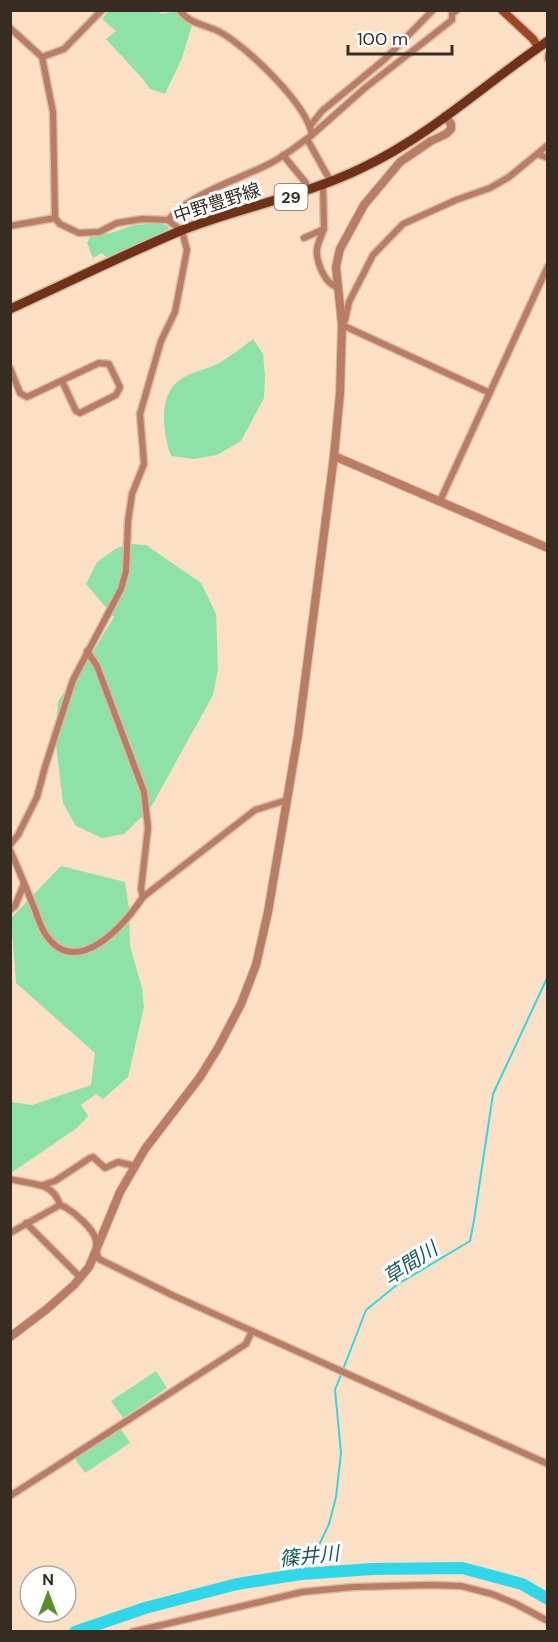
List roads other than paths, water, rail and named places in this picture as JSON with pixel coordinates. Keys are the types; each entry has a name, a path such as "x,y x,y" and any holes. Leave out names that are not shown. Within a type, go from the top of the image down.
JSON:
{"main road":[{"path":"502,10 533,39 538,47"},
{"name":"中野豊野線","path":"10,309 182,231 302,193 374,162 445,116 548,41"}],"street":[{"path":"42,57 64,49 102,10"},
{"path":"180,10 185,18 220,32 281,83 310,126 310,137 327,184 324,229 317,248 318,260 325,277 337,287"},
{"path":"310,126 322,111 385,59 434,10"},
{"path":"168,220 175,212 224,184 269,164 310,137 365,88 452,20 452,14 457,10"},
{"path":"10,28 42,57 53,112 55,218 60,224 79,233 99,232 117,223 142,219 168,220 182,231 187,250 175,312 161,341 140,414 144,464 132,494 128,521 126,571 121,589 72,680 37,797 18,835 10,845"},
{"path":"10,1336 47,1309 89,1267 120,1191 145,1149 200,1077 218,1048 241,1004 256,965 263,939 302,708 334,456 340,393 342,325 336,267 340,249 364,205 400,162 451,129 451,124 445,116"},
{"path":"342,325 349,302 373,255 403,224 456,200 490,188 509,177 548,145"},
{"path":"537,154 548,159"},
{"path":"283,155 306,183 302,193"},
{"path":"10,226 55,218"},
{"path":"304,238 324,229"},
{"path":"440,501 548,266"},
{"path":"342,325 490,393"},
{"path":"10,368 20,393 27,397 99,363 108,364 120,387 116,395 80,413 76,411 62,381"},
{"path":"334,456 548,548"},
{"path":"87,651 97,666 144,792 148,828 141,889 143,897"},
{"path":"10,850 45,935 68,952 91,949 104,940 133,912 143,897 255,810 287,800"},
{"path":"10,909 15,906 24,884"},
{"path":"43,1185 55,1181 93,1157 105,1168 118,1162 135,1166"},
{"path":"10,1179 43,1185 58,1196 60,1205"},
{"path":"60,1205 70,1210 93,1233 99,1259 151,1285 548,1464"},
{"path":"10,1233 60,1205"},
{"path":"26,1223 80,1277"},
{"path":"10,1496 246,1344 252,1330"},
{"path":"132,1632 302,1592 353,1587 461,1586 492,1594 548,1621"}],"waterway":[{"name":"草間川","path":"301,1574 329,1524 336,1497 341,1453 335,1390 366,1310 398,1284 470,1241 493,1094 548,976"},
{"name":"篠井川","path":"75,1632 145,1608 237,1584 301,1574 372,1569 462,1568 522,1584 548,1599"}]}
